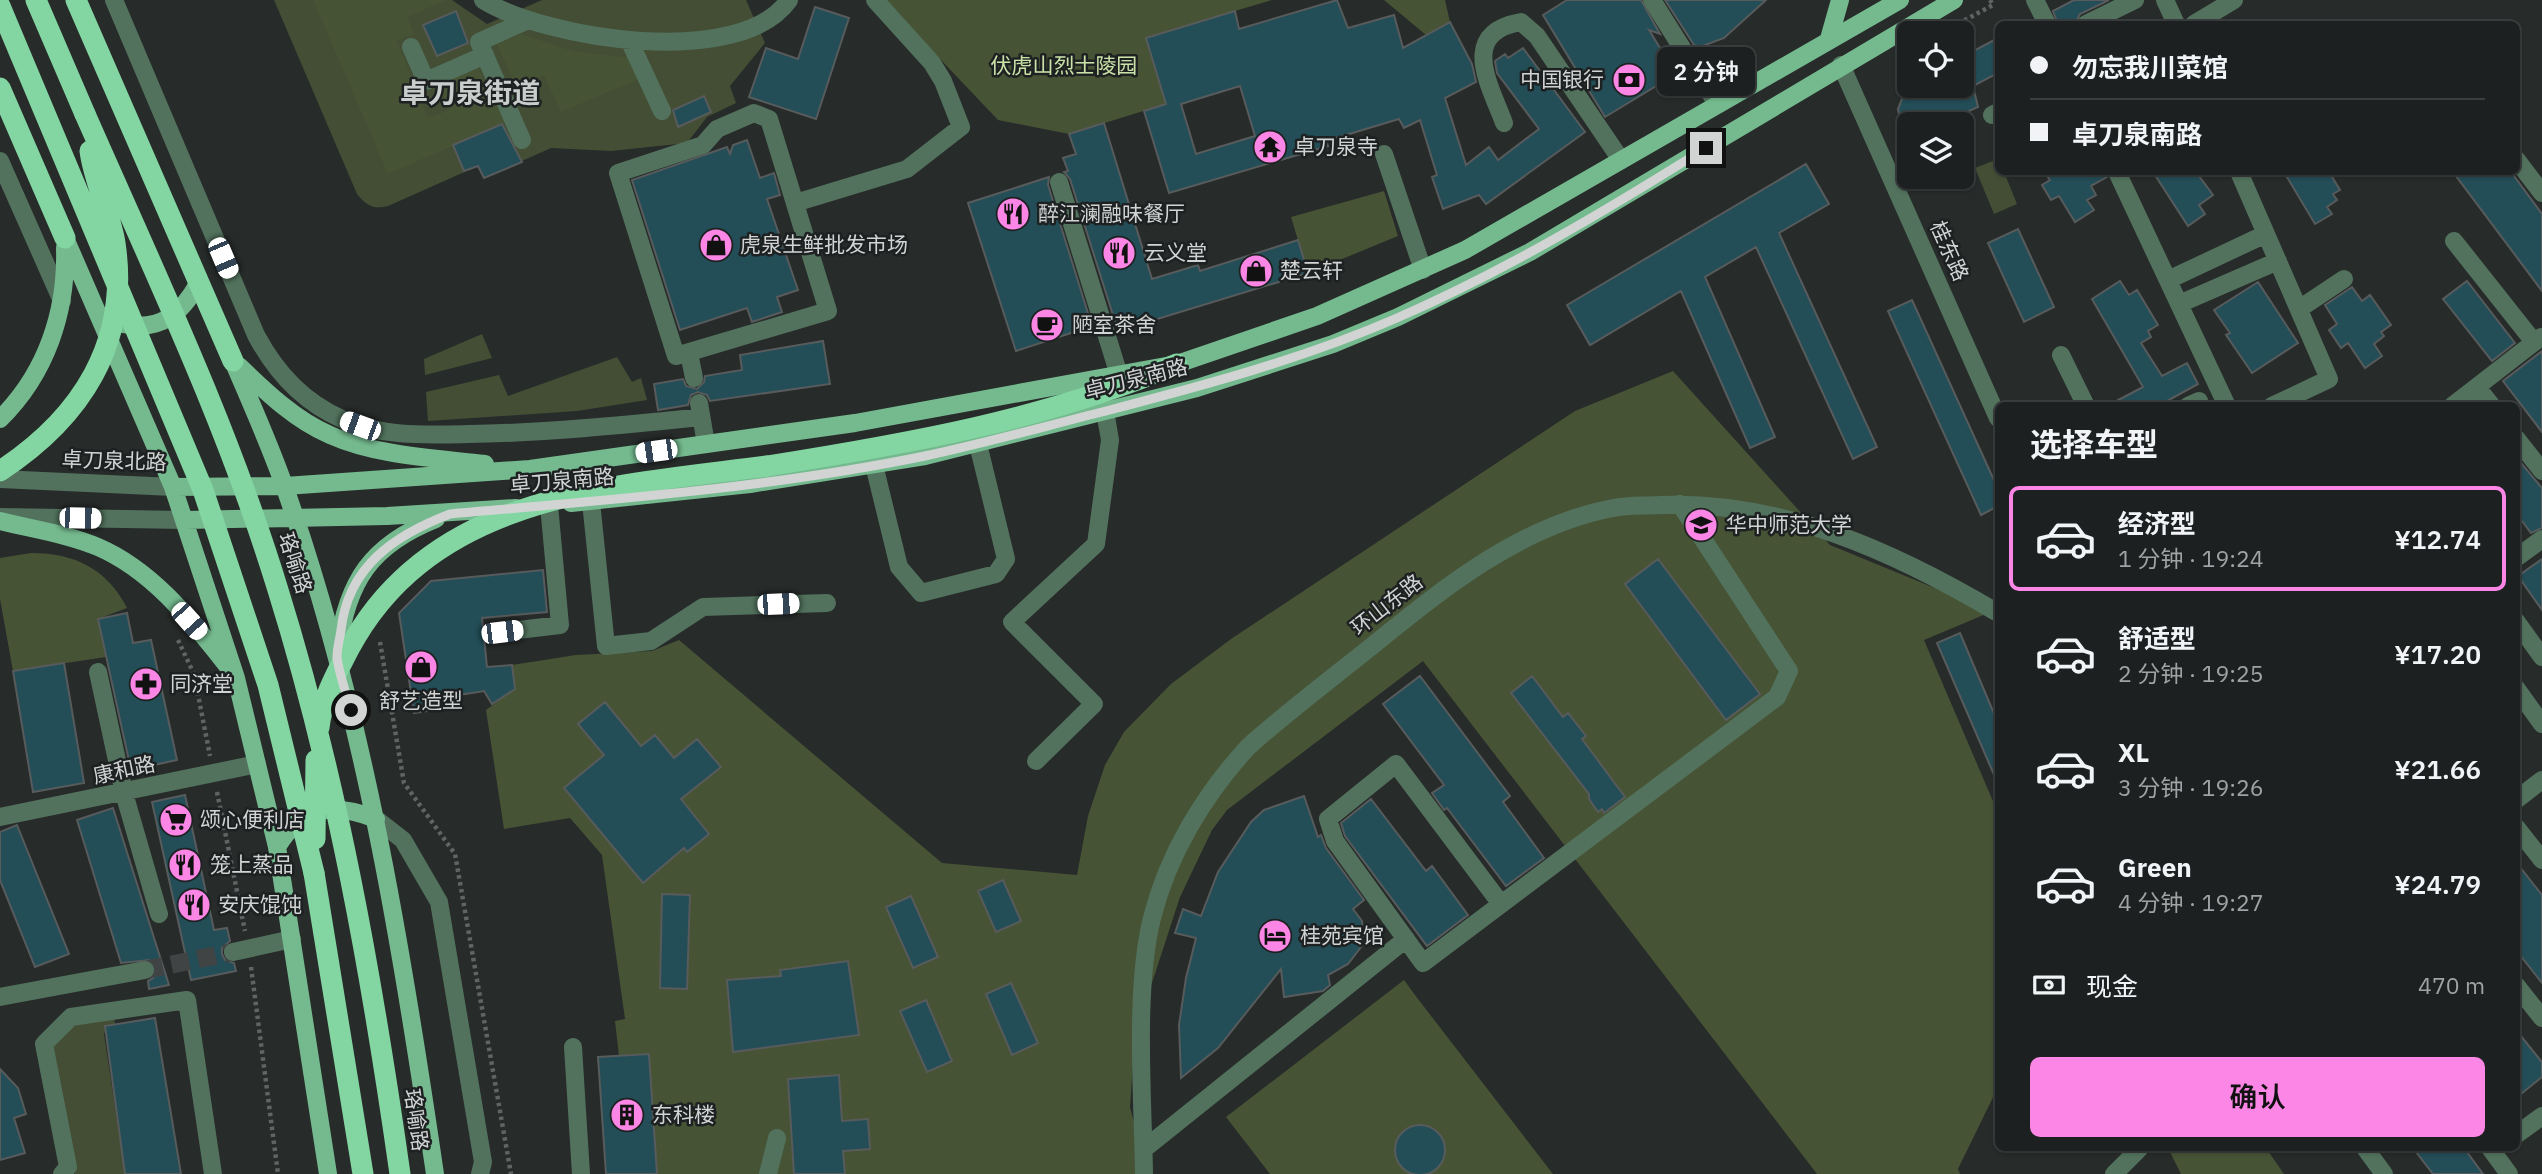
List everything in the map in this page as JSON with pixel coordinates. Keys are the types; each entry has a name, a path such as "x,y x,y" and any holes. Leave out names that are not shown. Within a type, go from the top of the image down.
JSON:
{"highway":[{"name":"珞喻路","path":"36,0 232,454 306,681 331,787 366,966 400,1174"},
{"path":"76,0 233,361"},
{"path":"0,6 203,490 268,685 314,873 363,1174"},
{"path":"0,88 65,238"},
{"path":"0,471 41,442 74,408 103,356 117,307 115,243 90,156 85,114"},
{"path":"314,873 320,715 329,687 365,622 417,568 448,544 481,525 545,501 612,486 767,466 916,440 1017,417 1121,388 1177,364"}],"main road":[{"path":"1829,39 1840,0"},
{"path":"1859,23 1866,0"},
{"name":"卓刀泉南路","path":"226,486 285,486 530,469 855,423 1177,364 1317,316 1423,270 1510,225 1900,0"},
{"name":"卓刀泉南路","path":"186,520 450,514 750,484 874,465 978,444 1197,388 1292,358 1436,300 1592,217 1841,65 1954,0"},
{"path":"0,419 26,391 38,371 62,301 66,272 65,238"},
{"path":"65,238 186,520 236,678 277,847 328,1174"},
{"path":"95,311 124,324 156,324 177,314 199,282"},
{"path":"233,361 300,419 348,442 416,456 530,469"},
{"path":"233,361 285,486 337,656 376,819 411,1010 435,1174"},
{"name":"卓刀泉北路","path":"173,487 226,486"},
{"path":"337,656 342,618 357,577 390,544 422,525 450,514"},
{"path":"0,519 86,543 137,569 181,612 236,678"},
{"path":"277,847 286,832 304,817 322,810 342,808 376,819"}],"street":[{"path":"114,0 256,335 278,371 313,401 342,419 361,426 428,435 545,432 700,410 706,444"},
{"path":"483,0 528,20 583,35 629,40 679,40 744,31 772,18 789,0"},
{"path":"795,203 907,169 961,127 943,81 932,62 875,0"},
{"path":"1652,0 1717,104"},
{"path":"2035,0 2046,21"},
{"path":"2093,21 2135,0"},
{"path":"2165,0 2175,21"},
{"path":"2199,21 2234,0"},
{"path":"522,140 479,42 528,20"},
{"path":"1504,123 1484,68 1482,50 1486,42 1521,22 1536,36 1621,160"},
{"path":"629,40 662,111"},
{"path":"411,47 426,81 485,55"},
{"name":"桂东路","path":"1841,65 1995,411"},
{"path":"754,113 769,119 795,203 828,311 677,356 618,173 703,145 717,129 754,113"},
{"path":"1384,154 1423,270"},
{"path":"0,161 62,301"},
{"path":"2520,164 2542,193"},
{"path":"2118,175 2225,402"},
{"path":"2240,175 2329,379 2280,402"},
{"path":"1059,182 1119,375"},
{"path":"2168,279 2266,234"},
{"path":"2455,241 2538,339 2457,402"},
{"path":"2179,304 2278,261"},
{"path":"2299,309 2344,279"},
{"path":"689,353 694,378"},
{"path":"2061,355 2084,402"},
{"path":"2477,387 2489,402"},
{"path":"1036,761 1094,704 1012,622 1096,544 1110,440 1105,411"},
{"path":"2520,443 2542,471"},
{"path":"874,465 899,567 921,593 996,574 1006,559 978,444"},
{"name":"卓刀泉北路","path":"0,479 173,487"},
{"path":"591,502 606,646 651,641 703,607 827,603"},
{"path":"1502,904 1396,764 1328,819 1335,841 1423,963 1502,904 1777,697 1789,671 1680,504"},
{"name":"环山东路","path":"1144,1174 1143,999 1152,919 1180,845 1224,773 1271,726 1455,580 1489,559 1563,522 1615,507 1680,504 1753,510 1834,532 1963,592 1995,611"},
{"path":"502,632 560,625 549,505"},
{"path":"0,519 186,520"},
{"path":"2520,555 2542,539"},
{"path":"2520,627 2542,657"},
{"path":"97,672 124,793 159,914"},
{"path":"2520,694 2542,724"},
{"name":"康和路","path":"0,817 257,764"},
{"path":"2520,797 2542,780"},
{"path":"376,819 403,840 439,902 482,1162 480,1174"},
{"path":"2520,832 2542,860"},
{"path":"240,950 292,939"},
{"path":"1144,1149 1406,939"},
{"path":"0,997 145,970"},
{"path":"2520,990 2542,1018"},
{"path":"62,1174 68,1167 44,1044 71,1017 187,1000 213,1174"},
{"path":"573,1047 581,1174"},
{"path":"2520,1132 2542,1116"},
{"path":"768,1174 776,1138"},
{"path":"2114,1174 2137,1151"},
{"path":"2367,1151 2384,1174"},
{"path":"2495,1151 2509,1174"}],"path":[{"path":"1963,21 1993,5 1990,0"},
{"path":"175,637 194,674 214,773 240,950 278,1174"}],"green space":[{"path":"274,0 452,0 487,24 542,0 746,0 765,43 730,86 736,103 707,117 687,143 611,151 551,148 484,178 478,166 388,206 374,207 357,194"},
{"path":"313,0 447,0 407,17 414,34 397,41 428,118 449,110 438,84 478,67 505,123 388,174"},
{"name":"伏虎山烈士陵园","path":"884,0 1272,0 1147,37 1166,104 1069,134 998,120"},
{"path":"1384,0 1445,0 1450,22 1426,35"},
{"path":"520,34 573,51 630,58 639,79 561,112 544,75 516,87 497,44"},
{"path":"1995,160 1995,175 2005,175 2017,204 1994,214 1975,168"},
{"path":"1384,191 1398,236 1308,273 1291,217"},
{"path":"482,334 492,358 425,375 424,359"},
{"path":"617,357 632,382 641,378 647,400 577,411 428,421 426,392 499,375 508,396"},
{"path":"1673,371 1830,545 1959,598 1986,614 1924,640 1995,806 1995,1093 1958,1169 1960,1174 1817,1174 1423,661 1227,810 1212,830 1180,897 1135,1035 1130,1107 1147,1174 657,1174 649,1054 619,1056 615,1021 625,1019 602,855 570,818 504,829 486,710 515,689 512,665 576,655 652,651 679,640 942,863 1077,875 1088,816 1105,765 1124,732 1171,684 1231,639 1575,411"},
{"path":"31,553 62,556 88,566 99,573 119,594 127,608 98,619 106,657 13,671 0,599 0,558"},
{"path":"1404,980 1553,1174 1270,1174 1226,1117"},
{"path":"114,1017 115,1024 107,1026 104,1034 125,1174 75,1174 51,1044 73,1023"},
{"path":"2170,1151 2268,1151 2284,1174 2181,1174"}],"building":[{"path":"1337,0 1348,28 1394,15 1403,48 1450,22 1472,64 1476,82 1445,98 1466,165 1489,147 1498,160 1539,129 1497,73 1495,61 1505,54 1508,58 1523,48 1585,132 1486,204 1479,195 1443,209 1432,177 1437,175 1420,120 1404,128 1399,119 1326,141 1328,146 1169,193 1144,111 1166,104 1146,38 1235,11 1239,29","holes":["1240,86 1255,136 1196,154 1181,104"]},
{"path":"1567,0 1641,0 1660,34 1649,30 1676,74 1605,117 1543,15"},
{"path":"1665,0 1766,0 1724,38 1700,47 1694,45"},
{"path":"2074,0 2109,0 2080,14 2076,21 2057,21 2053,11"},
{"path":"815,7 849,18 816,119 749,97 766,48 798,59"},
{"path":"456,11 468,43 437,56 423,25"},
{"path":"1995,40 1995,75 1974,85 1974,51"},
{"path":"1974,90 1978,107 1967,112 1899,112 1902,98 1974,98"},
{"path":"704,96 711,112 678,127 673,110"},
{"path":"1104,123 1152,279 1198,265 1200,271 1298,240 1308,273 1118,331 1070,179 1064,172 1068,171 1063,158 1076,154 1069,134"},
{"path":"502,124 522,162 484,178 478,166 464,171 453,145"},
{"name":"虎泉生鲜批发市场","path":"747,140 760,178 774,173 780,195 767,199 798,290 777,297 782,312 752,322 747,308 680,330 632,180 727,147 730,154 733,145"},
{"path":"1806,164 1829,204 1779,233 1877,447 1853,459 1756,247 1705,277 1775,437 1750,448 1681,291 1590,345 1567,305"},
{"path":"2046,175 2107,177 2091,186 2096,195 2087,200 2094,210 2075,222 2059,196 2051,200 2042,185 2050,180"},
{"path":"2155,175 2198,175 2213,195 2199,205 2205,214 2188,226"},
{"path":"2286,175 2331,175 2340,190 2333,194 2337,200 2327,207 2332,214 2315,224"},
{"path":"2455,175 2513,175 2542,214 2542,291"},
{"path":"1049,177 1048,185 1092,326 1016,351 968,203"},
{"path":"2018,229 2054,307 2024,322 1988,243"},
{"path":"2120,281 2129,295 2137,290 2158,325 2148,331 2151,337 2141,343 2162,376 2187,363 2198,384 2165,402 2115,402 2143,387 2092,299"},
{"path":"2467,281 2515,343 2492,361 2443,299"},
{"path":"2258,282 2298,343 2252,373 2226,335 2230,333 2214,310"},
{"path":"2352,287 2362,301 2370,295 2391,325 2381,332 2384,336 2374,344 2382,356 2365,368 2348,343 2341,348 2329,330 2337,324 2325,305"},
{"path":"1912,300 1995,482 1995,508 1981,515 1888,311"},
{"path":"823,341 830,384 710,401 707,395 698,392 691,395 688,405 658,410 654,384 683,379 686,386 697,389 704,382 705,376 742,370 740,355"},
{"path":"2542,351 2542,432 2520,402 2503,381"},
{"path":"2520,462 2542,488 2542,528 2531,533 2520,518"},
{"path":"1658,559 1760,694 1726,720 1625,584"},
{"path":"2542,559 2542,610 2520,579 2520,575"},
{"path":"543,570 547,612 482,618 487,667 512,665 515,689 492,704 484,691 440,698 441,709 414,713 399,613 431,581"},
{"path":"127,613 133,643 151,640 177,760 131,770 98,619"},
{"path":"1960,633 1995,716 1995,777 1937,643"},
{"path":"64,663 84,783 33,792 13,671"},
{"path":"1420,676 1510,796 1503,802 1544,858 1506,886 1447,808 1444,810 1432,793 1444,785 1383,704"},
{"path":"1532,676 1563,717 1568,713 1586,736 1582,739 1625,797 1604,813 1602,809 1598,812 1589,799 1589,794 1511,693"},
{"path":"605,702 641,746 655,735 674,758 697,739 721,767 681,799 709,834 687,852 684,848 643,883 564,788 604,755 578,724"},
{"path":"185,795 214,930 227,928 230,941 222,948 222,954 225,960 234,963 236,971 191,980 152,802"},
{"name":"桂苑宾馆","path":"1304,796 1318,837 1321,835 1326,848 1364,900 1353,909 1362,921 1364,943 1348,964 1328,975 1330,985 1323,991 1284,997 1281,969 1218,1048 1181,1078 1179,1025 1186,978 1196,938 1175,933 1183,909 1201,916 1218,872 1251,822 1264,810"},
{"path":"1371,799 1426,871 1432,866 1468,915 1427,946 1345,836 1341,823"},
{"path":"113,808 169,985 149,989 148,981 153,978 156,969 149,960 121,963 77,820"},
{"path":"17,825 69,954 35,967 0,880 0,832"},
{"path":"2520,867 2542,895 2542,983 2520,955"},
{"path":"1003,880 1021,921 996,932 978,891"},
{"path":"662,894 690,895 687,989 660,988"},
{"path":"911,896 938,957 913,968 886,907"},
{"path":"848,961 859,1035 733,1052 727,980 781,976 780,970"},
{"path":"1011,983 1038,1043 1012,1055 986,994"},
{"path":"926,1000 952,1061 927,1072 900,1011"},
{"path":"155,1018 181,1174 125,1174 105,1026"},
{"path":"2520,1035 2542,1062 2542,1077 2520,1095"},
{"name":"东科楼","path":"649,1054 657,1174 606,1174 598,1057"},
{"path":"0,1069 18,1088 26,1114 14,1118 25,1153 0,1160"},
{"path":"839,1075 842,1121 868,1119 870,1149 843,1151 845,1174 794,1174 788,1079"},
{"path":"1420,1125 1438,1132 1445,1150 1438,1168 1420,1175 1402,1168 1395,1150 1402,1132"},
{"path":"2415,1151 2466,1151 2483,1174 2433,1174"}],"tunnel":[{"path":"145,970 233,952"}],"place":[{"name":"中国银行","path":"1629,80"},
{"name":"卓刀泉寺","path":"1270,147"},
{"name":"醉江澜融味餐厅","path":"1013,214"},
{"name":"虎泉生鲜批发市场","path":"716,245"},
{"name":"云义堂","path":"1119,253"},
{"name":"楚云轩","path":"1256,271"},
{"name":"陋室茶舍","path":"1047,325"},
{"name":"华中师范大学","path":"1701,525"},
{"name":"舒艺造型","path":"421,667"},
{"name":"同济堂","path":"146,684"},
{"name":"颂心便利店","path":"176,820"},
{"name":"笼上蒸品","path":"185,865"},
{"name":"安庆馄饨","path":"194,905"},
{"name":"桂苑宾馆","path":"1275,936"},
{"name":"东科楼","path":"627,1115"}],"district":[{"name":"卓刀泉街道","path":"470,93"}],"route":[{"path":"351,710 337,656 342,618 351,589 357,577 377,554 405,533 422,525 450,514 750,484 925,456 1197,388 1348,338 1436,300 1530,252 1706,148"}]}
